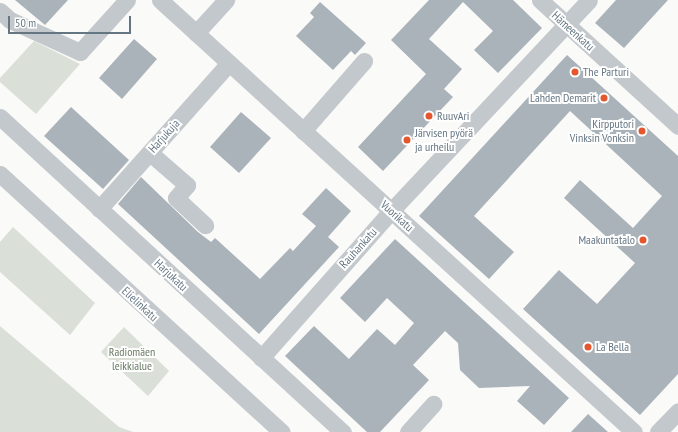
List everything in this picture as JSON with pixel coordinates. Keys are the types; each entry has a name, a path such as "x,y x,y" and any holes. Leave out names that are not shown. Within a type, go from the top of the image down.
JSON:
{"street":[{"path":"0,11 10,20 80,52 127,0"},
{"name":"Vuorikatu","path":"160,0 634,432"},
{"path":"196,33 226,0"},
{"name":"Hämeenkatu","path":"540,0 678,126"},
{"name":"Rauhankatu","path":"261,358 391,211 589,0"},
{"path":"303,131 364,62"},
{"name":"Harjukuja","path":"99,209 229,63"},
{"name":"Harjukatu","path":"0,117 343,432"},
{"path":"150,152 187,185 176,198 205,225"},
{"name":"Elielinkatu","path":"0,174 282,432"},
{"path":"408,432 433,404"},
{"path":"658,432 678,411"}],"green space":[{"path":"34,41 80,64 36,114 0,82 0,78"},
{"path":"13,227 95,303 70,335 0,272 0,242"},
{"path":"0,326 119,427 133,432 0,432"},
{"name":"Radiomäen leikkialue","path":"124,327 169,371 148,396 101,352"}],"building":[{"path":"15,0 68,0 45,25"},
{"path":"429,0 513,0 542,28 498,73 474,50 493,31 463,2 429,39 462,69 444,89 453,97 383,171 358,147 426,74 391,40"},
{"path":"616,0 668,0 624,48 595,23"},
{"path":"320,2 366,43 355,55 351,51 333,70 296,36 314,17 310,13"},
{"path":"134,39 157,59 122,99 99,78"},
{"name":"Maakuntatalo","path":"567,55 678,156 678,374 640,415 523,309 559,270 597,304 635,263 564,198 580,180 633,228 662,196 570,111 474,216 514,252 489,279 419,216"},
{"path":"71,107 129,160 103,189 44,136"},
{"path":"241,112 271,138 239,173 210,147"},
{"path":"141,177 198,232 211,242 215,238 260,279 290,248 293,251 316,226 302,214 326,188 351,211 328,237 339,247 259,334 118,204"},
{"path":"395,239 569,398 544,425 517,401 530,386 479,388 460,370 458,343 445,331 413,365 429,380 380,432 367,432 285,356 314,326 349,359 377,329 395,345 414,323 387,298 365,322 340,298"},
{"path":"588,414 608,432 571,432"}],"place":[{"name":"The Parturi","path":"575,72"},
{"name":"Lahden Demarit","path":"604,98"},
{"name":"RuuvAri","path":"429,116"},
{"name":"Kirpputori Vinksin Vonksin","path":"642,131"},
{"name":"Järvisen pyörä ja urheilu","path":"407,140"},
{"name":"Maakuntatalo","path":"643,240"},
{"name":"La Bella","path":"588,347"}]}
